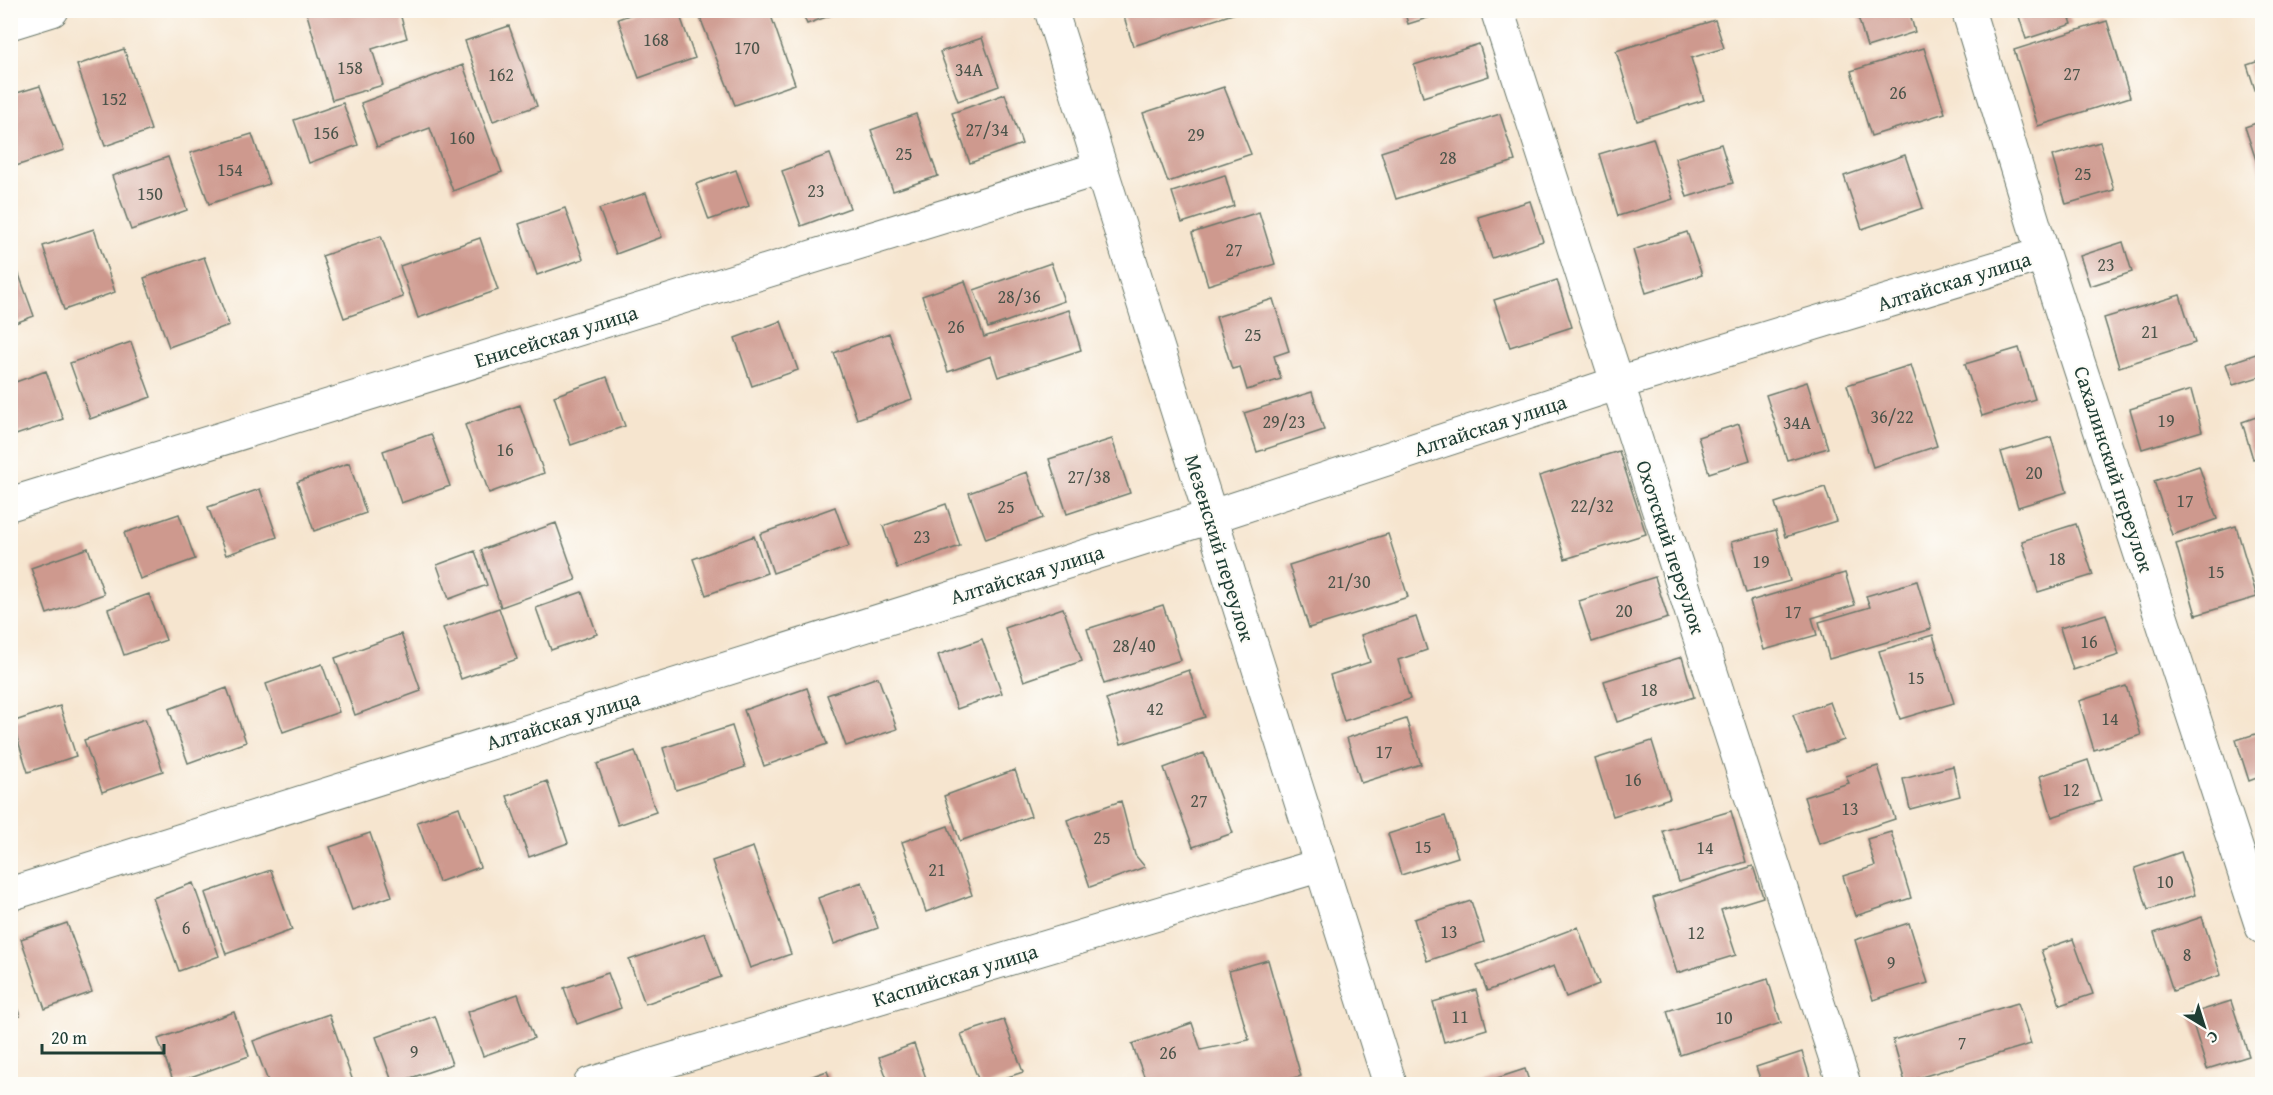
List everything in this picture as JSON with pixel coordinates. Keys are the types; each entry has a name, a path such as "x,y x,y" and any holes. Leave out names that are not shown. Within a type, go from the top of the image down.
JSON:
{"street":[{"path":"10,23 52,10"},
{"name":"Мезенский переулок","path":"1051,10 1390,1084"},
{"name":"Охотский переулок","path":"1497,10 1844,1084"},
{"name":"Сахалинский переулок","path":"1968,10 2043,254 2262,927"},
{"name":"Енисейская улица","path":"10,504 1101,168"},
{"name":"Алтайская улица","path":"10,894 1210,517 1618,383 2043,254"},
{"name":"Каспийская улица","path":"590,1084 1320,865"}],"building":[{"path":"399,10 407,38 372,49 383,85 332,100 306,11"},
{"path":"643,10 678,10 695,58 639,78 618,19"},
{"path":"697,10 769,10 795,84 735,105"},
{"path":"801,10 843,10 843,11 807,24"},
{"path":"1122,10 1236,10 1236,13 1133,46"},
{"path":"1404,10 1450,10 1450,11 1408,24"},
{"path":"1856,10 1909,10 1915,32 1867,47"},
{"path":"2017,10 2067,10 2072,24 2026,39"},
{"path":"1715,20 1724,48 1691,58 1704,100 1637,121 1616,51"},
{"path":"2107,21 2130,97 2038,126 2014,50"},
{"path":"509,26 537,106 493,121 465,41"},
{"path":"982,38 999,86 958,101 940,52"},
{"path":"1479,44 1489,76 1423,97 1414,65"},
{"path":"1924,48 1945,113 1871,136 1851,71"},
{"path":"124,49 151,130 105,146 77,65"},
{"path":"2262,60 2262,111 2247,65"},
{"path":"463,65 502,172 453,191 430,128 377,147 361,103"},
{"path":"40,86 64,150 10,168 10,95"},
{"path":"1224,87 1251,154 1168,182 1143,113"},
{"path":"1005,94 1022,144 970,163 952,113"},
{"path":"343,103 358,145 309,163 294,120"},
{"path":"916,114 938,176 893,191 871,130"},
{"path":"1500,114 1515,161 1396,199 1381,152"},
{"path":"2262,121 2262,178 2245,127"},
{"path":"252,134 269,184 209,204 190,153"},
{"path":"1653,138 1673,199 1618,216 1599,154"},
{"path":"2100,142 2114,190 2066,204 2052,156"},
{"path":"1721,144 1733,183 1687,197 1675,158"},
{"path":"830,154 850,208 801,226 782,171"},
{"path":"1905,155 1923,208 1862,229 1844,176"},
{"path":"168,157 187,210 131,230 112,176"},
{"path":"736,170 749,206 709,220 696,184"},
{"path":"1225,175 1234,206 1182,223 1172,192"},
{"path":"646,193 662,237 616,254 599,209"},
{"path":"1530,201 1543,241 1492,258 1478,217"},
{"path":"565,208 583,259 537,275 519,224"},
{"path":"1259,212 1275,264 1208,285 1192,233"},
{"path":"94,229 115,292 64,310 43,246"},
{"path":"1687,232 1702,275 1646,293 1633,250"},
{"path":"381,236 403,297 344,318 322,256"},
{"path":"480,238 498,290 418,318 400,266"},
{"path":"2123,242 2132,272 2090,286 2080,256"},
{"path":"204,257 229,325 169,347 144,278"},
{"path":"1051,263 1064,301 988,328 974,290"},
{"path":"17,269 34,316 10,325 10,272"},
{"path":"1557,280 1572,327 1510,347 1494,300"},
{"path":"965,281 984,337 1069,310 1081,350 998,377 991,356 948,372 922,296"},
{"path":"2180,295 2195,343 2119,367 2104,318"},
{"path":"1273,299 1289,351 1274,356 1281,379 1247,390 1240,367 1232,369 1216,317"},
{"path":"781,321 798,370 752,386 735,338"},
{"path":"889,333 912,399 857,419 834,353"},
{"path":"131,342 151,397 90,419 70,363"},
{"path":"2019,348 2035,399 1982,416 1965,364"},
{"path":"2262,352 2262,376 2233,385 2226,364"},
{"path":"1911,365 1937,446 1873,467 1847,385"},
{"path":"46,371 63,419 10,437 10,384"},
{"path":"607,377 625,426 571,445 554,396"},
{"path":"1807,382 1828,448 1787,460 1766,395"},
{"path":"2191,390 2202,431 2142,449 2130,409"},
{"path":"1312,392 1324,430 1257,452 1244,413"},
{"path":"520,405 544,473 489,493 465,425"},
{"path":"2262,415 2262,456 2253,459 2242,422"},
{"path":"1739,424 1750,460 1709,473 1698,437"},
{"path":"431,434 450,486 401,503 383,451"},
{"path":"2051,437 2067,492 2018,507 2001,452"},
{"path":"1112,439 1130,493 1067,514 1049,459"},
{"path":"1619,451 1646,534 1565,559 1539,476"},
{"path":"349,463 366,513 314,531 297,482"},
{"path":"2199,466 2217,519 2172,535 2154,481"},
{"path":"1027,472 1043,518 986,539 969,493"},
{"path":"1825,487 1836,521 1785,537 1775,503"},
{"path":"260,489 277,537 226,555 208,507"},
{"path":"946,504 960,546 897,568 883,526"},
{"path":"835,507 849,546 773,573 760,534"},
{"path":"179,514 195,559 140,579 124,533"},
{"path":"556,523 576,580 501,607 481,550"},
{"path":"2076,524 2093,575 2038,592 2022,541"},
{"path":"2236,526 2257,597 2196,615 2176,544"},
{"path":"1776,530 1790,581 1746,593 1731,542"},
{"path":"1388,534 1408,597 1309,628 1289,565"},
{"path":"754,536 767,573 706,595 693,559"},
{"path":"88,548 104,594 47,614 31,568"},
{"path":"475,551 487,585 449,599 437,565"},
{"path":"1845,573 1855,605 1812,618 1817,635 1764,650 1750,601"},
{"path":"1655,577 1668,618 1592,642 1579,601"},
{"path":"1917,581 1931,629 1829,659 1819,622 1870,607 1866,596"},
{"path":"582,592 597,634 551,650 536,608"},
{"path":"149,594 166,640 124,655 108,609"},
{"path":"1163,605 1181,660 1104,684 1087,629"},
{"path":"499,608 517,659 461,679 443,628"},
{"path":"1063,608 1082,661 1024,681 1005,628"},
{"path":"2106,614 2119,655 2073,670 2060,628"},
{"path":"1416,617 1427,650 1398,660 1410,699 1344,721 1330,675 1370,662 1361,635"},
{"path":"401,634 421,691 355,715 335,658"},
{"path":"1933,635 1954,703 1900,719 1879,651"},
{"path":"982,639 1002,693 957,709 938,655"},
{"path":"1682,657 1694,697 1617,722 1604,681"},
{"path":"322,664 339,712 283,732 266,684"},
{"path":"1189,670 1205,717 1121,744 1106,699"},
{"path":"878,677 897,729 846,746 827,695"},
{"path":"2126,686 2141,735 2094,750 2079,701"},
{"path":"227,688 246,742 188,763 169,709"},
{"path":"807,688 827,744 764,766 744,710"},
{"path":"1830,702 1844,740 1807,753 1793,715"},
{"path":"60,706 76,756 28,772 12,722"},
{"path":"145,719 163,771 102,792 84,740"},
{"path":"1406,719 1421,764 1361,783 1347,738"},
{"path":"732,726 745,767 676,790 663,748"},
{"path":"2262,732 2262,776 2249,781 2236,740"},
{"path":"1652,741 1670,798 1613,816 1595,759"},
{"path":"635,751 656,812 618,825 597,764"},
{"path":"1204,753 1233,833 1193,847 1164,768"},
{"path":"2088,760 2101,801 2052,817 2040,776"},
{"path":"1878,766 1895,819 1819,844 1804,797 1849,783 1846,776"},
{"path":"1953,766 1960,796 1910,809 1903,779"},
{"path":"1015,770 1031,816 960,841 944,796"},
{"path":"547,781 568,843 529,857 507,796"},
{"path":"1121,801 1135,855 1145,867 1090,887 1067,820"},
{"path":"459,807 480,867 439,882 417,822"},
{"path":"1731,811 1746,862 1679,882 1663,831"},
{"path":"1445,816 1458,857 1401,875 1388,834"},
{"path":"948,826 972,895 926,912 902,842"},
{"path":"1891,832 1911,898 1855,916 1843,876 1875,866 1867,839"},
{"path":"370,833 392,896 352,910 330,847"},
{"path":"753,847 791,954 750,968 712,861"},
{"path":"2181,852 2195,895 2148,910 2135,868"},
{"path":"1753,866 1763,897 1721,910 1736,955 1677,973 1653,898"},
{"path":"271,870 292,930 226,954 205,893"},
{"path":"862,882 878,928 834,944 818,898"},
{"path":"193,883 219,956 179,971 153,898"},
{"path":"1471,901 1484,942 1427,961 1414,919"},
{"path":"2202,917 2221,975 2173,991 2154,933"},
{"path":"67,923 92,992 45,1009 21,939"},
{"path":"1909,923 1928,983 1873,1000 1855,940"},
{"path":"1578,927 1599,984 1566,997 1554,966 1487,991 1477,965"},
{"path":"705,933 721,977 645,1004 629,960"},
{"path":"2073,939 2093,994 2060,1005 2041,950"},
{"path":"1268,960 1301,1076 1270,1084 1147,1084 1132,1044 1192,1023 1201,1050 1249,1040 1229,971"},
{"path":"608,973 621,1008 577,1024 564,988"},
{"path":"1768,979 1781,1023 1680,1055 1667,1011"},
{"path":"10,989 20,1016 10,1019"},
{"path":"1476,990 1487,1029 1444,1042 1433,1002"},
{"path":"518,994 534,1038 483,1056 467,1012"},
{"path":"2231,1001 2249,1056 2207,1069 2190,1014"},
{"path":"2018,1003 2031,1044 1905,1082 1893,1040"},
{"path":"234,1012 249,1056 174,1083 158,1039"},
{"path":"329,1014 354,1084 269,1084 253,1041"},
{"path":"435,1016 452,1064 393,1084 376,1037"},
{"path":"1004,1020 1023,1072 987,1084 980,1084 961,1034"},
{"path":"914,1044 928,1084 889,1084 879,1057"},
{"path":"1802,1052 1812,1084 1762,1084 1756,1067"},
{"path":"1525,1069 1530,1084 1479,1084"},
{"path":"827,1071 832,1084 790,1084"}]}
